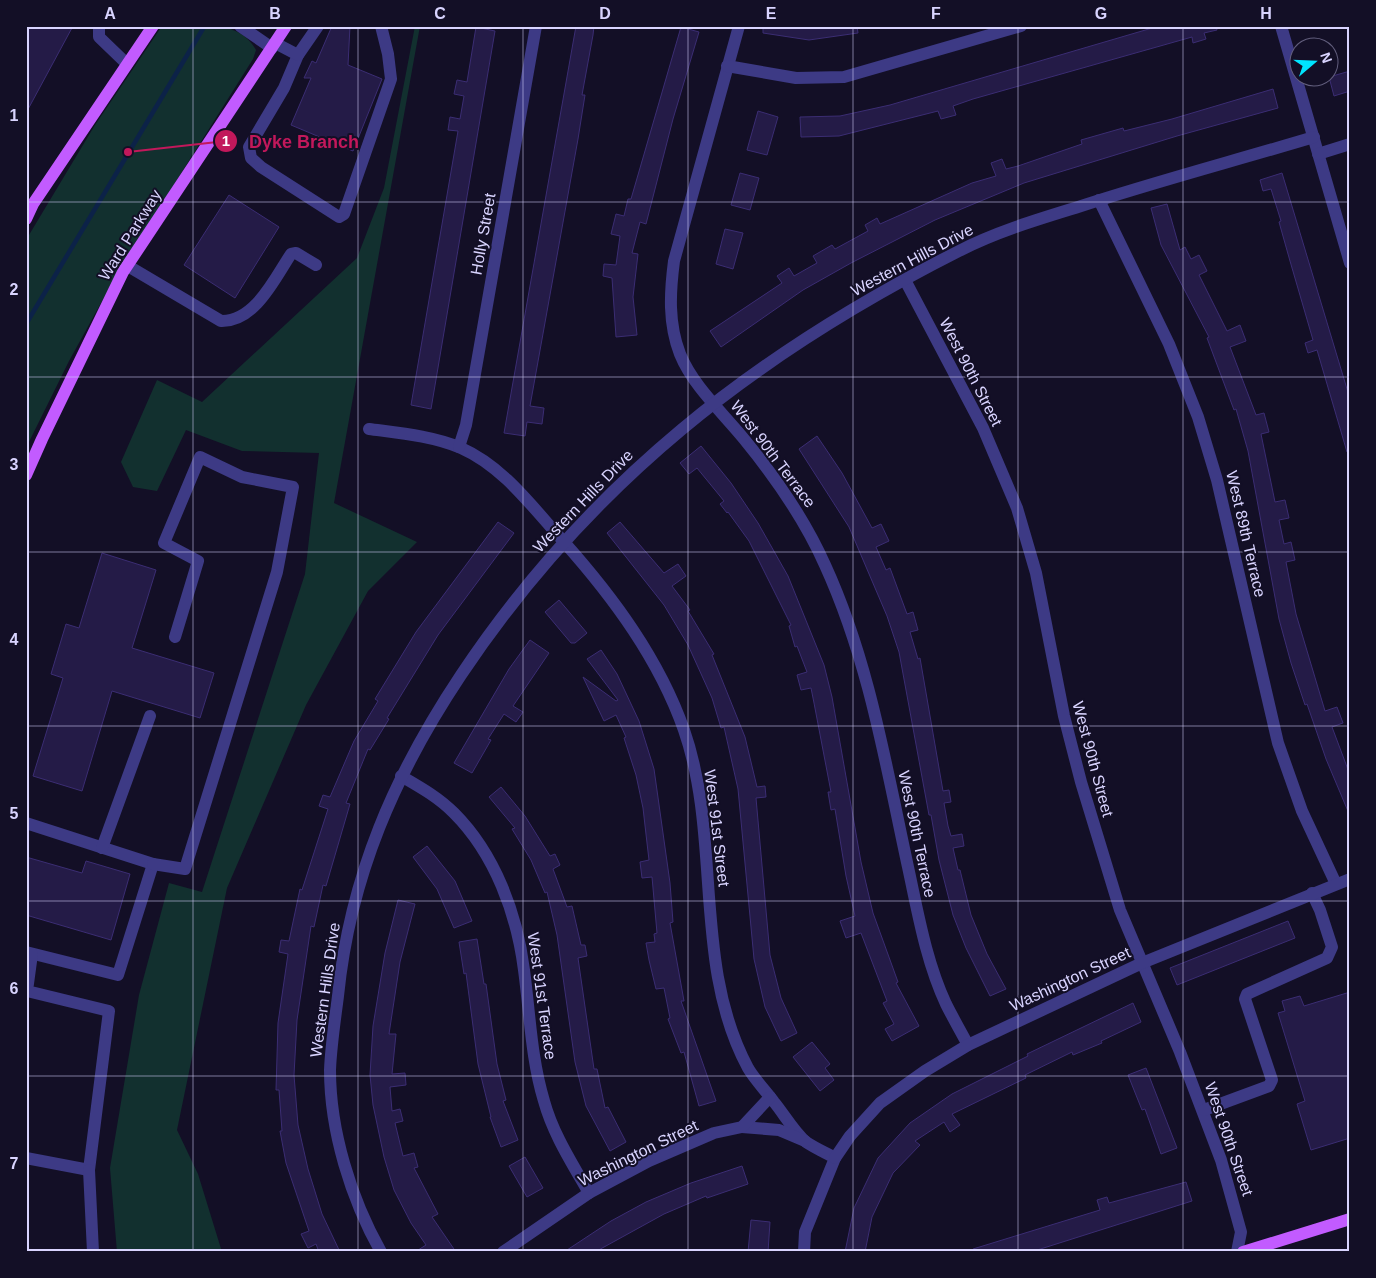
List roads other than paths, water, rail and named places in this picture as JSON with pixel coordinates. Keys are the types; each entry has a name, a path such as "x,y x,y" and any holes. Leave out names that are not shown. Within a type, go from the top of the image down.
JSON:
{"main road":[{"path":"28,212 153,26"},
{"name":"Ward Parkway","path":"26,475 128,266 286,26"},
{"path":"1242,1252 1350,1219"}],"street":[{"path":"98,26 99,37 128,64"},
{"path":"240,26 274,46 298,55"},
{"path":"318,26 298,55 284,88 249,147 251,158 278,178 339,217 344,214 373,136 391,79 388,54 381,26"},
{"name":"Holly Street","path":"459,447 466,425 536,26"},
{"name":"West 90th Terrace","path":"740,26 727,66 674,261 670,294 672,326 680,353 690,373 778,483 803,522 825,564 843,607 867,683 927,952 945,1003 968,1045"},
{"path":"727,66 796,78 844,77 1021,26"},
{"path":"1281,26 1350,263"},
{"name":"Western Hills Drive","path":"381,1252 358,1204 340,1146 334,1116 330,1070 340,971 353,907 368,853 401,776 440,706 495,625 563,541 639,465 714,403 795,344 905,280 964,249 1015,227 1099,200 1314,137"},
{"path":"1318,154 1350,144"},
{"name":"West 89th Terrace","path":"1099,200 1169,344 1198,417 1217,480 1278,743 1302,811 1336,884"},
{"path":"128,266 221,321 229,321 237,318 260,301 291,254 296,253 316,265"},
{"name":"West 90th Street","path":"905,280 983,428 1017,508 1036,573 1064,716 1080,782 1120,910 1204,1110 1241,1232 1237,1252"},
{"name":"West 91st Street","path":"370,429 412,435 459,447 492,466 563,541 622,613 640,641 662,680 684,731 699,795 716,964 723,1004 732,1033 749,1070 805,1141 835,1158"},
{"path":"26,823 152,864 185,869 277,572 293,487 242,477 200,457 164,543 198,561 175,637"},
{"path":"102,848 150,716"},
{"name":"West 91st Terrace","path":"401,776 428,792 454,814 479,845 497,876 519,938 533,1053 544,1101 554,1131 589,1193"},
{"path":"93,1252 88,1170 109,1010 27,993 29,953 118,975 152,864"},
{"name":"Washington Street","path":"835,1158 850,1136 880,1103 925,1071 968,1045 1142,963 1350,879"},
{"path":"1204,1110 1270,1086 1272,1080 1245,999 1247,994 1327,958 1332,948 1320,910 1312,893"},
{"path":"742,1127 770,1097"},
{"name":"Washington Street","path":"503,1252 589,1193 649,1161 714,1133 742,1127 779,1130 805,1141"},
{"path":"26,1158 88,1170"},
{"path":"804,1252 805,1232 835,1158"}],"waterway":[{"path":"26,324 204,27"}],"place":[{"name":"Dyke Branch","path":"128,152"}]}
